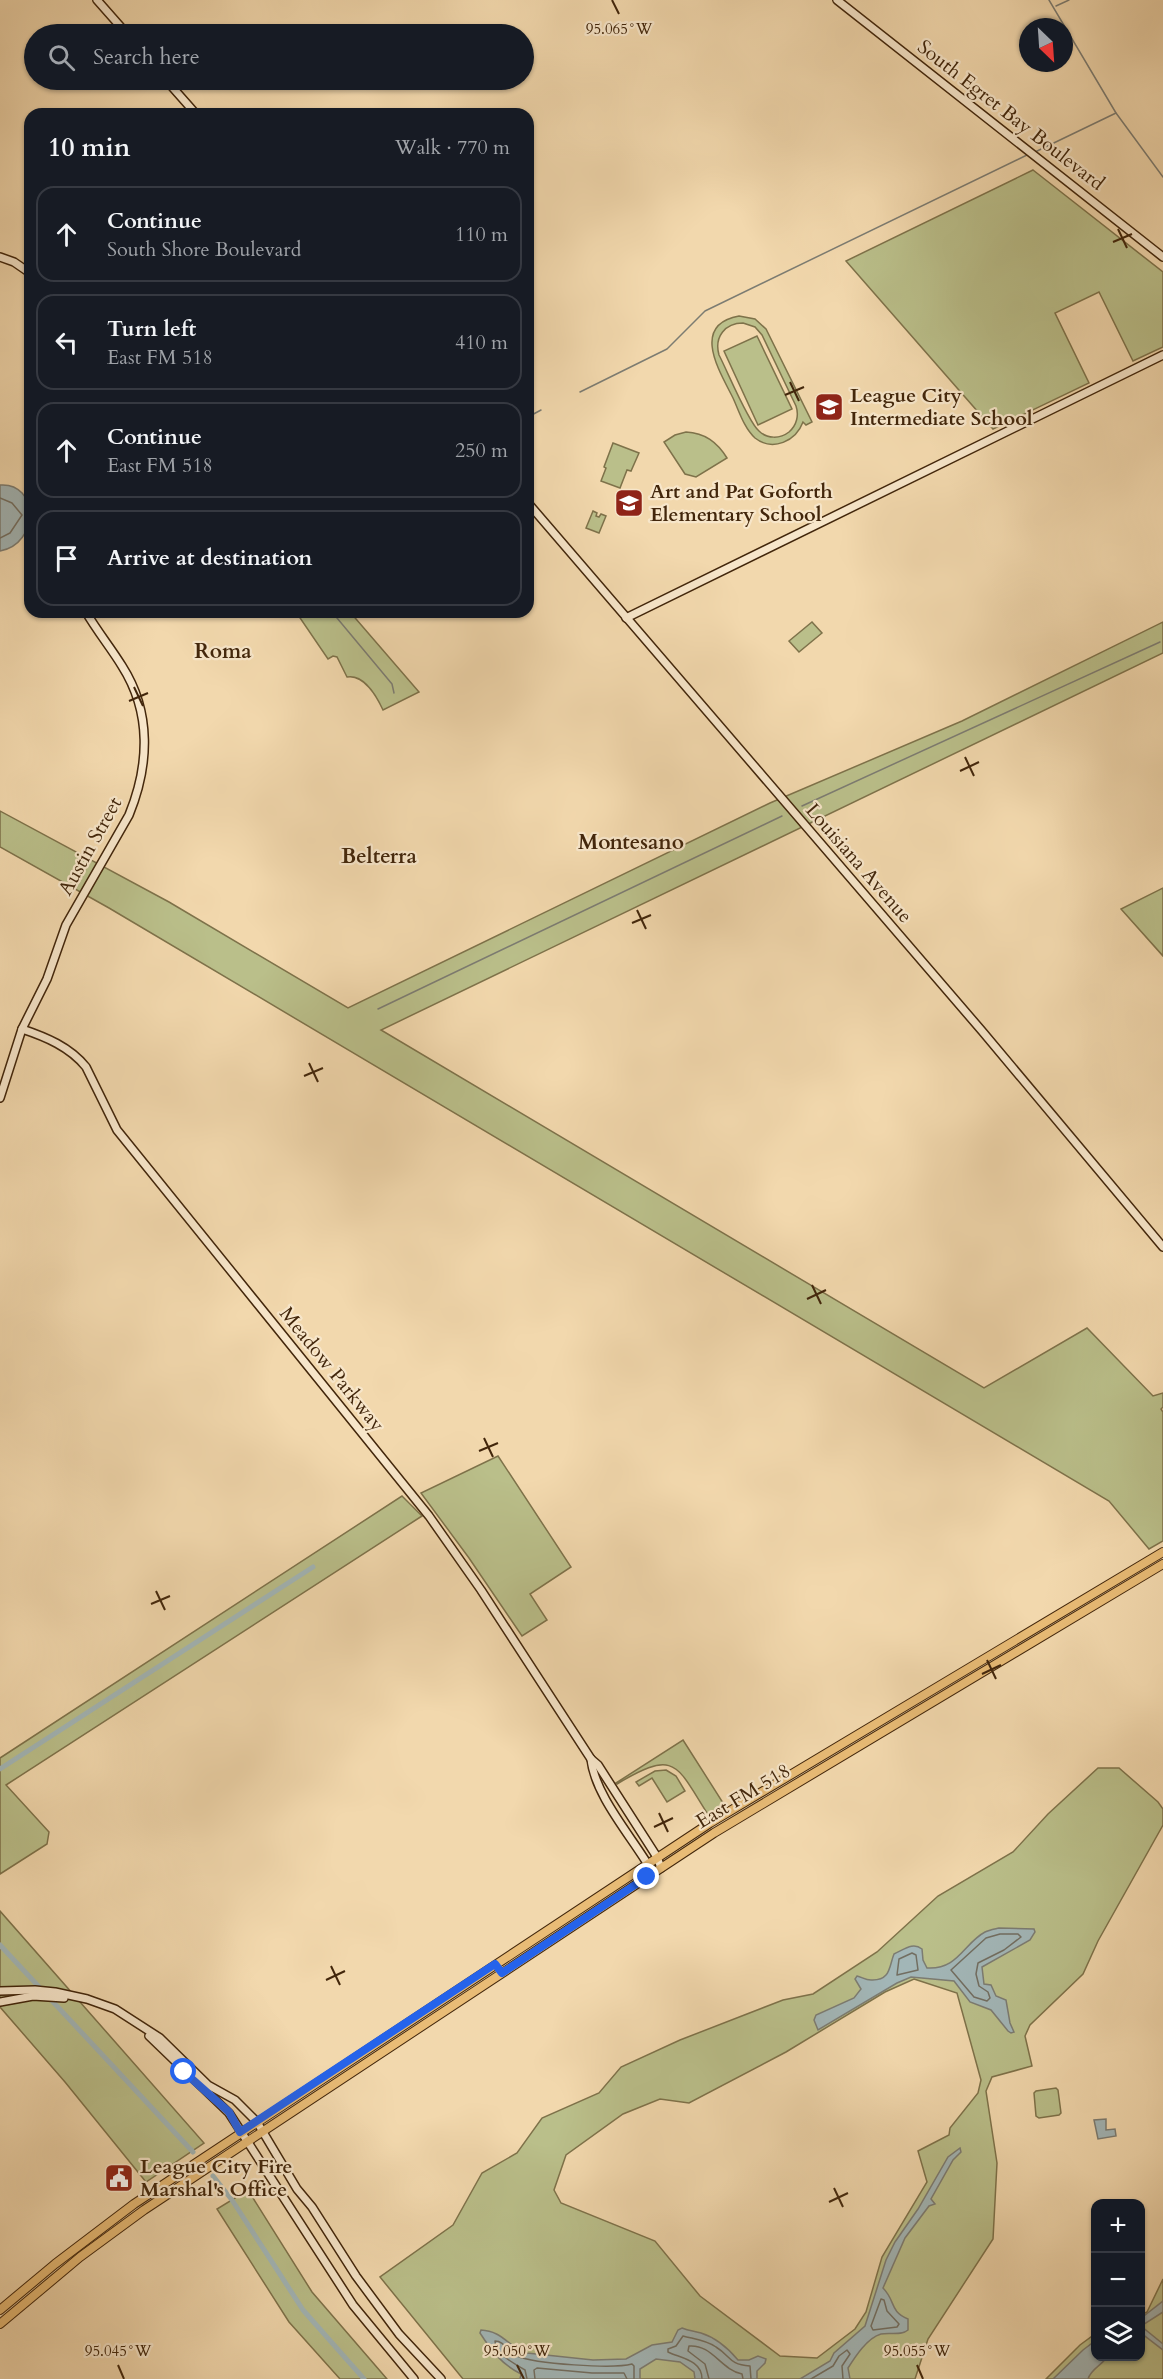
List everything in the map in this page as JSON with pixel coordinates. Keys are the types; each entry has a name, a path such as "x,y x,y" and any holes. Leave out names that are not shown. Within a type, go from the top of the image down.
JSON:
{"main road":[{"name":"East FM 518","path":"0,2310 55,2264 134,2204 657,1857 828,1751 1163,1552"},
{"name":"East FM 518","path":"0,2324 80,2257 141,2212 714,1833 1163,1564"},
{"path":"495,1964 502,1973"},
{"path":"134,2204 141,2212"}],"street":[{"path":"97,0 118,24"},
{"name":"South Egret Bay Boulevard","path":"837,0 1163,257"},
{"path":"175,90 191,108"},
{"path":"0,256 24,269"},
{"path":"626,618 1163,355"},
{"name":"Louisiana Avenue","path":"534,510 982,1031 1163,1247"},
{"name":"Austin Street","path":"0,1098 22,1029 47,979 66,926 129,814 137,796 144,764 142,722 131,685 123,667 90,618"},
{"name":"Meadow Parkway","path":"22,1029 55,1042 86,1067 117,1130 395,1473 455,1551 591,1759 598,1765 657,1857 661,1868"},
{"name":"Meadow Parkway","path":"591,1759 592,1768 604,1795 653,1873"},
{"path":"0,1991 55,1992 87,1999 126,2014 160,2038 208,2085 235,2100 257,2122 297,2189 312,2207 356,2276 399,2334 439,2378"},
{"path":"0,2002 37,1993 103,2007 141,2029 161,2046 184,2072 229,2112 246,2142 353,2305 414,2379"}],"green space":[{"path":"1033,170 1163,272 1163,347 1133,361 1099,292 1055,313 1089,383 993,429 846,261"},
{"path":"739,316 755,319 766,329 812,422 806,425 803,422 800,429 789,439 776,444 762,442 751,434 745,424 716,363 713,351 712,339 716,329 724,321","holes":["743,323 755,327 762,335 797,409 797,420 794,426 789,432 778,437 766,436 754,426 719,355 718,342 726,328"]},
{"path":"757,336 792,409 758,425 724,351"},
{"path":"686,432 710,439 727,458 696,477 685,474 664,442 675,435"},
{"path":"613,443 639,453 631,471 627,470 620,488 601,481"},
{"path":"593,511 597,513 596,516 599,517 601,514 606,516 599,533 586,528"},
{"path":"300,618 355,618 419,692 383,710 364,683 359,679 347,677 337,657 333,656 328,659"},
{"path":"812,622 822,633 799,652 789,641"},
{"path":"1163,622 1163,653 381,1030 984,1388 1087,1328 1153,1396 1163,1393 1161,1409 1163,1412 1163,1541 1149,1549 1109,1501 109,908 0,847 0,811 169,902 348,1008 770,803 962,721"},
{"path":"1163,888 1163,956 1121,909"},
{"path":"498,1456 571,1567 530,1594 547,1620 522,1636 421,1493"},
{"path":"402,1496 422,1516 6,1785 49,1832 47,1844 0,1874 0,1758"},
{"path":"683,1740 725,1806 709,1816 689,1784 673,1767 664,1765 652,1767 616,1783"},
{"path":"1098,1768 1119,1768 1158,1802 1163,1809 1163,1825 1098,1941 1083,1974 1030,2025 1025,2036 1032,2066 992,2077 986,2091 997,2163 993,2239 928,2339 915,2379 463,2379 380,2277 453,2225 482,2173 517,2153 542,2118 599,2093 621,2067 680,2040 783,2000 813,1994 877,1952 938,1896 1013,1852 1048,1814","holes":["914,1979 957,1993 981,2080 978,2093 950,2128 949,2135 918,2151 927,2182 882,2257 866,2312 855,2329 817,2358 780,2356 700,2296 655,2241 561,2203 554,2190 566,2155 623,2114 660,2099 689,2103 786,2052 885,1992"]},
{"path":"666,1770 676,1776 685,1791 667,1802 652,1778 639,1786 636,1782 655,1771"},
{"path":"0,1911 204,2143 146,2182 65,2082 0,2007"},
{"path":"1056,2088 1061,2113 1039,2118 1036,2116 1034,2093"},
{"path":"248,2190 312,2292 387,2379 340,2379 289,2322 217,2209"},
{"path":"1163,2279 1163,2379 1046,2379 1091,2337 1091,2361 1145,2361 1145,2313"}],"water":[{"path":"0,485 13,487 24,496 24,533 13,546 0,551"},
{"path":"999,1928 1034,1929 1035,1932 1030,1940 982,1967 984,1984 991,1985 996,1996 1006,2000 1014,2032 1008,2031 991,2010 970,2002 954,1981 911,1977 818,2030 814,2020 816,2015 854,1998 861,1989 855,1979 857,1976 867,1980 878,1980 886,1975 894,1954 909,1947 919,1947 922,1949 923,1960 927,1968 938,1967 953,1960 985,1932"},
{"path":"1106,2119 1106,2130 1115,2129 1116,2136 1098,2139 1094,2120"},
{"path":"960,2148 961,2152 953,2160 931,2199 935,2204 929,2206 905,2238 883,2288 898,2313 908,2319 908,2330 881,2334 871,2339 848,2368 850,2379 800,2379 830,2361 834,2353 865,2326 886,2260 895,2242 918,2209 948,2157"},
{"path":"1163,2301 1163,2312 1145,2323 1145,2315"},
{"path":"682,2328 712,2338 738,2360 749,2360 758,2356 766,2359 757,2371 757,2379 695,2379 694,2372 680,2362 656,2359 640,2369 640,2379 520,2379 521,2374 497,2356 480,2333 481,2330 495,2333 527,2353 593,2360 626,2359 652,2345 672,2342 678,2330"},
{"path":"1145,2329 1163,2344 1163,2350 1145,2336"},
{"path":"1091,2344 1091,2361 1104,2361 1088,2379 1053,2379"}],"waterway":[{"path":"1049,0 1116,113 1163,177"},
{"path":"1056,6 1069,0"},
{"path":"1033,153 1116,113"},
{"path":"580,392 667,349 705,311 1029,154"},
{"path":"534,414 541,410"},
{"path":"337,618 392,684 394,693"},
{"path":"802,806 1160,642"},
{"path":"378,1009 782,816"},
{"path":"0,1769 313,1567"},
{"path":"0,1945 193,2152"},
{"path":"213,2176 232,2200 303,2310 364,2379"}],"place":[{"name":"League City Intermediate School","path":"829,407"},
{"name":"Art and Pat Goforth Elementary School","path":"629,503"},
{"name":"League City Fire Marshal's Office","path":"119,2178"}],"district":[{"name":"Roma","path":"223,651"},
{"name":"Montesano","path":"631,842"},
{"name":"Belterra","path":"379,856"}],"route":[{"path":"184,2072 229,2112 240,2132 495,1964 502,1973 647,1877"}]}
